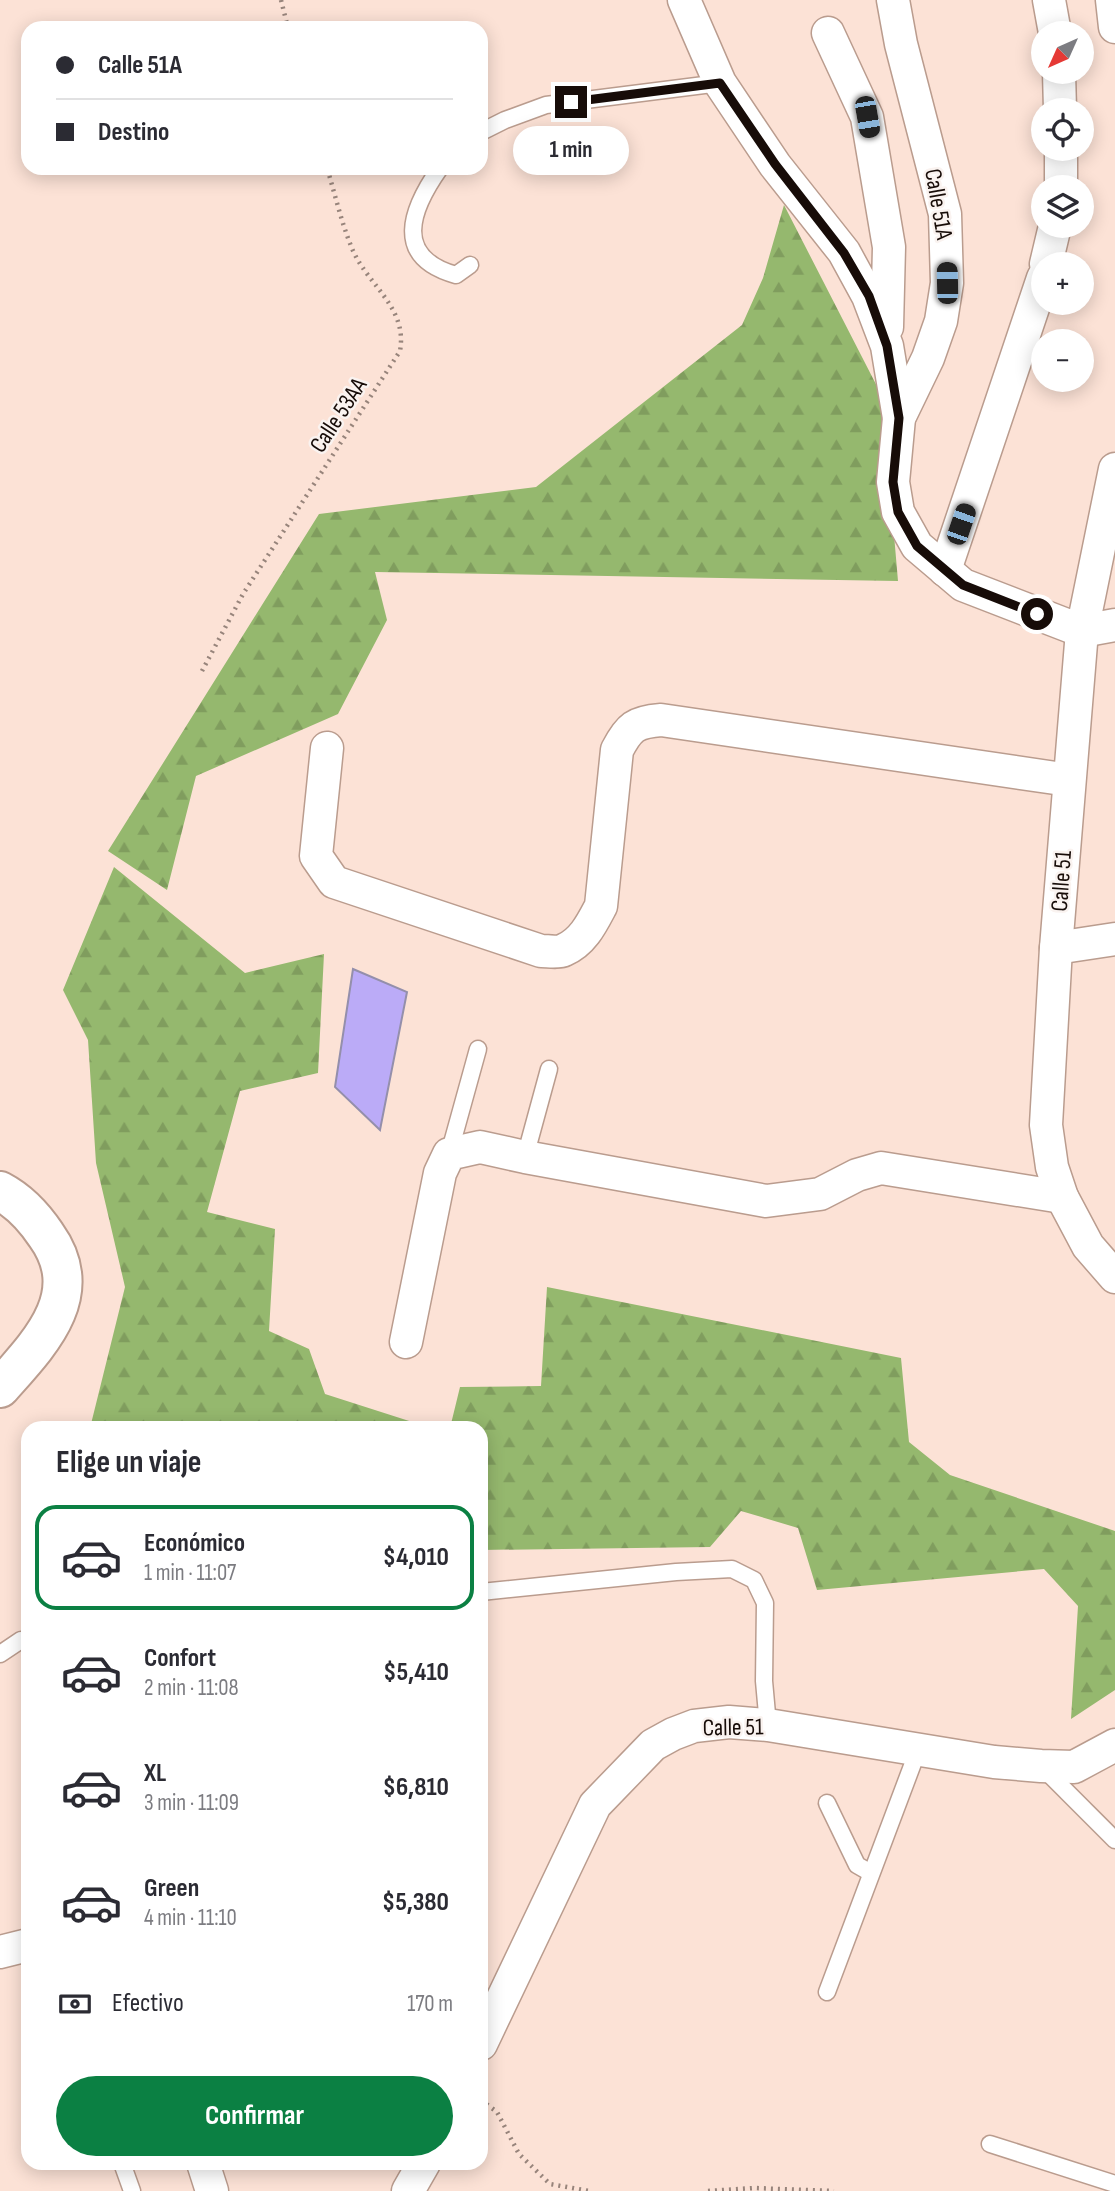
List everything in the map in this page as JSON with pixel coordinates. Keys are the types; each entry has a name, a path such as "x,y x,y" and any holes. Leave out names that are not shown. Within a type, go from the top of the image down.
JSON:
{"street":[{"path":"684,0 720,83 775,164 844,253 869,296 887,346 899,418"},
{"name":"Calle 51A","path":"893,0 901,44 945,214 947,272 941,321 928,358 899,418 893,482 898,512 917,546 963,585 1082,631"},
{"path":"1049,0 1053,21"},
{"path":"1112,0 1115,27"},
{"path":"828,33 867,117 889,247 887,346"},
{"path":"945,570 1031,315"},
{"name":"Calle 51","path":"1115,469 1082,631 1056,948 1046,1125 1052,1167 1062,1197 1088,1246 1115,1277"},
{"path":"1082,631 1115,625"},
{"path":"327,748 316,856 334,882 541,951 563,951 577,942 590,927 601,906 617,750 626,734 641,722 661,720 1069,780"},
{"path":"1056,948 1115,939"},
{"path":"407,1342 440,1173 449,1154 480,1147 766,1200 820,1194 857,1175 881,1168 1062,1197"},
{"path":"0,1191 24,1208 51,1242 60,1262 63,1287 60,1305 50,1327 34,1350 0,1388"},
{"name":"Calle 51","path":"488,2029 595,1805 653,1745 673,1734 694,1726 729,1722 768,1725 994,1762 1074,1767 1115,1745"},
{"path":"0,1952 21,1947"},
{"path":"206,2170 212,2191"},
{"path":"408,2191 420,2170"}],"lane":[{"path":"488,128 546,105 720,83"},
{"path":"435,175 420,199 412,223 415,243 425,259 438,270 456,275 470,265"},
{"path":"449,1154 478,1049"},
{"path":"525,1157 549,1069"},
{"path":"488,1591 676,1572 732,1569 754,1580 765,1603 764,1681 768,1725"},
{"path":"0,1654 21,1640"},
{"path":"827,1992 918,1750"},
{"path":"1041,1766 1115,1840"},
{"path":"827,1803 857,1865 871,1873"},
{"path":"990,2144 1115,2184"},
{"path":"124,2170 132,2191"}],"path":[{"path":"281,0 286,21"},
{"name":"Calle 53AA","path":"202,671 243,594 400,351 403,335 397,315 363,270 351,248 329,175"},
{"path":"488,2105 497,2112 519,2154 550,2184 589,2191"},
{"path":"708,2191 754,2188 834,2191"}],"green space":[{"path":"784,205 882,396 898,581 375,572 387,620 338,714 196,776 167,890 108,851 319,514 536,487 742,325 763,278"},
{"path":"114,867 245,973 324,954 318,1073 240,1091 207,1212 275,1229 269,1331 309,1349 325,1394 409,1421 92,1421 125,1287 96,1163 88,1040 63,990"},
{"path":"547,1287 901,1358 909,1442 950,1475 1115,1531 1115,1690 1071,1719 1078,1606 1044,1569 817,1590 798,1528 741,1511 710,1547 488,1550 488,1421 452,1421 460,1387 541,1386"}],"building":[{"path":"353,969 407,992 380,1130 335,1087"}],"route":[{"path":"571,102 720,83 775,164 844,253 869,296 887,346 899,418 893,482 898,512 917,546 963,585 1037,614"}]}
